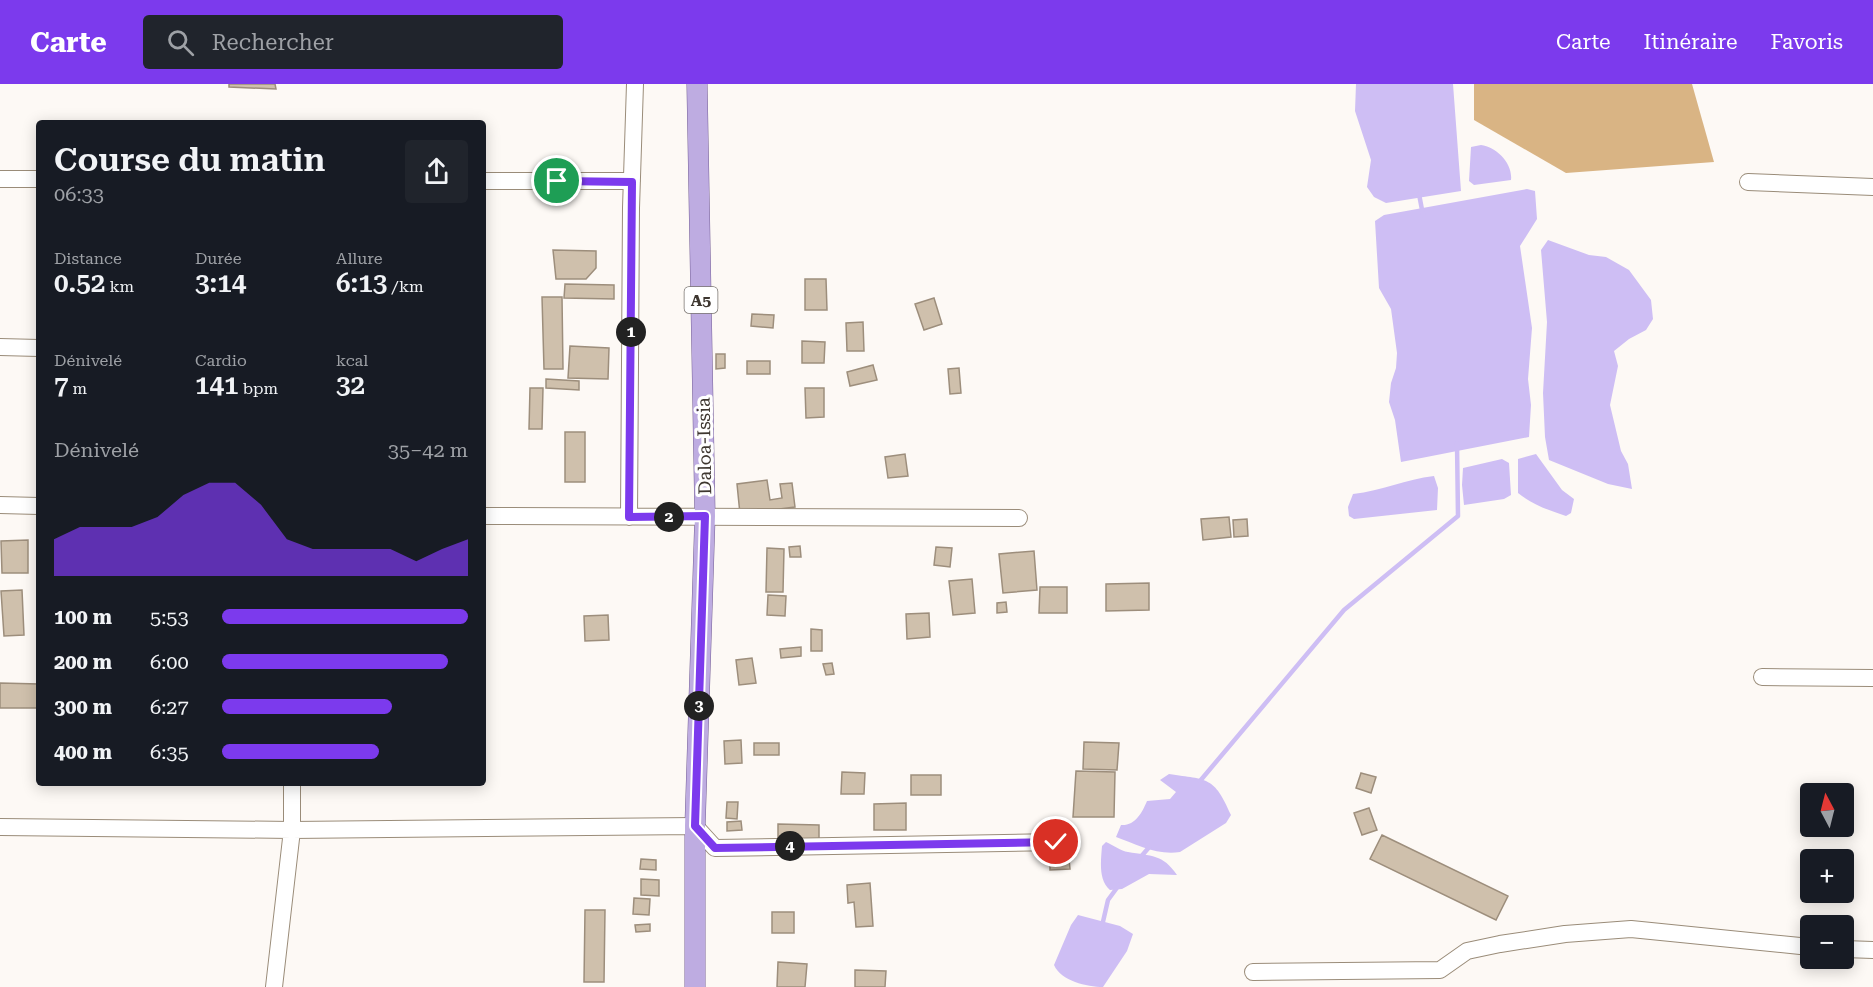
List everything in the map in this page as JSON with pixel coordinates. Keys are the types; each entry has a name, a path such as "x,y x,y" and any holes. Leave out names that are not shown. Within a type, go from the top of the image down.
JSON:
{"main road":[{"name":"Daloa-Issia","path":"696,987 695,826 705,516 697,84"}],"street":[{"path":"629,517 635,84"},
{"path":"0,179 36,179"},
{"path":"486,181 632,182"},
{"path":"1748,182 1873,187"},
{"path":"0,347 36,348"},
{"path":"0,505 36,506"},
{"path":"486,516 1019,518"},
{"path":"1762,677 1873,678"},
{"path":"274,987 292,830 292,786"},
{"path":"0,827 292,830 695,826 715,848 1056,842"},
{"path":"1253,972 1440,970 1467,951 1565,934 1609,931 1642,930 1800,946"},
{"path":"1854,949 1873,950"},
{"path":"1440,970 1442,987"}],"shaded area":[{"path":"1356,84 1453,84 1461,191 1386,203 1374,197 1367,187 1371,160 1355,111"},
{"path":"1474,84 1692,84 1714,162 1566,173 1474,120"},
{"path":"1481,145 1498,152 1509,168 1511,180 1474,185 1469,181 1471,147"},
{"path":"1527,189 1535,191 1537,219 1520,246 1532,328 1528,379 1531,405 1529,437 1401,462 1395,420 1389,402 1397,353 1391,309 1379,288 1375,221 1384,215"},
{"path":"1548,240 1589,255 1606,257 1629,270 1651,300 1653,319 1646,330 1629,339 1614,351 1618,366 1610,405 1621,451 1628,464 1632,489 1608,484 1549,460 1545,437 1543,393 1547,322 1541,250"},
{"path":"1536,454 1562,490 1574,499 1571,513 1566,516 1535,504 1518,493 1518,459"},
{"path":"1502,459 1509,463 1511,495 1504,499 1464,505 1463,468"},
{"path":"1434,476 1438,488 1437,510 1354,519 1349,516 1348,507 1353,494"},
{"path":"1169,774 1201,779 1214,786 1231,815 1226,823 1180,852 1155,851 1116,837 1121,825 1134,821 1147,801 1170,799 1176,792 1160,780"},
{"path":"1106,842 1125,851 1150,855 1161,860 1167,863 1177,875 1149,874 1122,889 1110,890 1106,886 1101,870 1102,846"},
{"path":"1078,915 1120,926 1133,934 1127,951 1103,987 1090,986 1068,979 1057,971 1054,965 1071,925"}],"building":[{"path":"229,84 275,84 276,89 229,87"},
{"path":"553,250 596,251 596,268 586,279 556,279"},
{"path":"805,279 826,279 827,310 805,310"},
{"path":"565,284 614,285 614,299 564,298"},
{"path":"542,297 562,297 563,369 544,369"},
{"path":"934,298 942,324 924,330 915,304"},
{"path":"752,314 774,315 773,328 751,326"},
{"path":"863,322 864,351 847,351 846,323"},
{"path":"802,341 825,342 824,363 802,363"},
{"path":"570,346 609,348 608,379 568,378"},
{"path":"716,354 725,354 725,368 716,369"},
{"path":"747,361 770,361 770,374 747,374"},
{"path":"873,365 877,380 850,386 847,372"},
{"path":"959,368 961,393 950,394 948,369"},
{"path":"546,379 579,381 579,390 546,388"},
{"path":"530,388 543,388 542,429 529,429"},
{"path":"805,388 824,388 824,417 806,418"},
{"path":"565,432 585,432 585,482 565,482"},
{"path":"905,454 908,476 888,478 885,457"},
{"path":"767,480 770,500 782,498 780,484 792,483 795,507 740,514 737,484"},
{"path":"1229,517 1231,537 1203,540 1201,519"},
{"path":"1247,519 1248,536 1234,537 1233,520"},
{"path":"28,540 28,573 2,573 1,541"},
{"path":"800,546 801,557 790,557 789,547"},
{"path":"936,547 952,548 950,567 934,565"},
{"path":"767,548 784,549 783,592 766,592"},
{"path":"1034,551 1037,590 1003,593 999,554"},
{"path":"972,579 975,613 953,615 949,581"},
{"path":"1149,583 1149,610 1106,611 1106,584"},
{"path":"1040,587 1067,587 1067,613 1039,613"},
{"path":"22,590 24,635 4,636 1,591"},
{"path":"768,595 786,596 785,616 767,615"},
{"path":"1006,602 1007,612 997,613 997,603"},
{"path":"929,613 930,637 907,639 906,614"},
{"path":"608,615 609,640 585,641 584,616"},
{"path":"811,629 822,630 822,651 811,651"},
{"path":"801,647 801,656 781,658 780,649"},
{"path":"752,658 756,683 739,685 736,660"},
{"path":"832,663 834,674 826,675 823,664"},
{"path":"0,683 36,684 36,708 0,708"},
{"path":"741,740 742,763 725,764 724,741"},
{"path":"1084,742 1119,743 1117,770 1083,769"},
{"path":"754,743 779,743 779,755 754,755"},
{"path":"1076,771 1115,772 1114,817 1073,817"},
{"path":"842,772 865,773 864,794 841,794"},
{"path":"1361,773 1376,777 1371,793 1356,788"},
{"path":"911,775 941,775 941,795 911,795"},
{"path":"727,802 738,802 737,819 726,818"},
{"path":"906,803 906,830 874,830 874,804"},
{"path":"1369,808 1377,830 1362,835 1354,813"},
{"path":"741,821 742,830 727,831 727,822"},
{"path":"778,824 819,825 819,842 778,842"},
{"path":"1382,835 1508,896 1496,920 1370,859"},
{"path":"641,859 656,860 656,870 640,869"},
{"path":"1069,859 1070,869 1050,870 1050,861"},
{"path":"641,879 659,880 659,896 641,895"},
{"path":"870,883 873,926 856,927 854,902 848,903 847,885"},
{"path":"634,898 650,899 649,915 633,914"},
{"path":"585,910 605,910 604,982 584,982"},
{"path":"772,912 794,912 794,933 772,933"},
{"path":"650,924 650,931 636,932 635,925"},
{"path":"778,962 807,964 805,987 777,987"},
{"path":"855,970 886,971 885,987 855,987"}],"waterway":[{"path":"1419,194 1423,215"},
{"path":"1200,781 1344,610 1458,516 1457,443"},
{"path":"1139,859 1151,845"},
{"path":"1102,926 1108,900 1119,885"}],"route":[{"path":"557,181 632,182 629,517 705,516 695,826 715,848 1056,842"}]}
